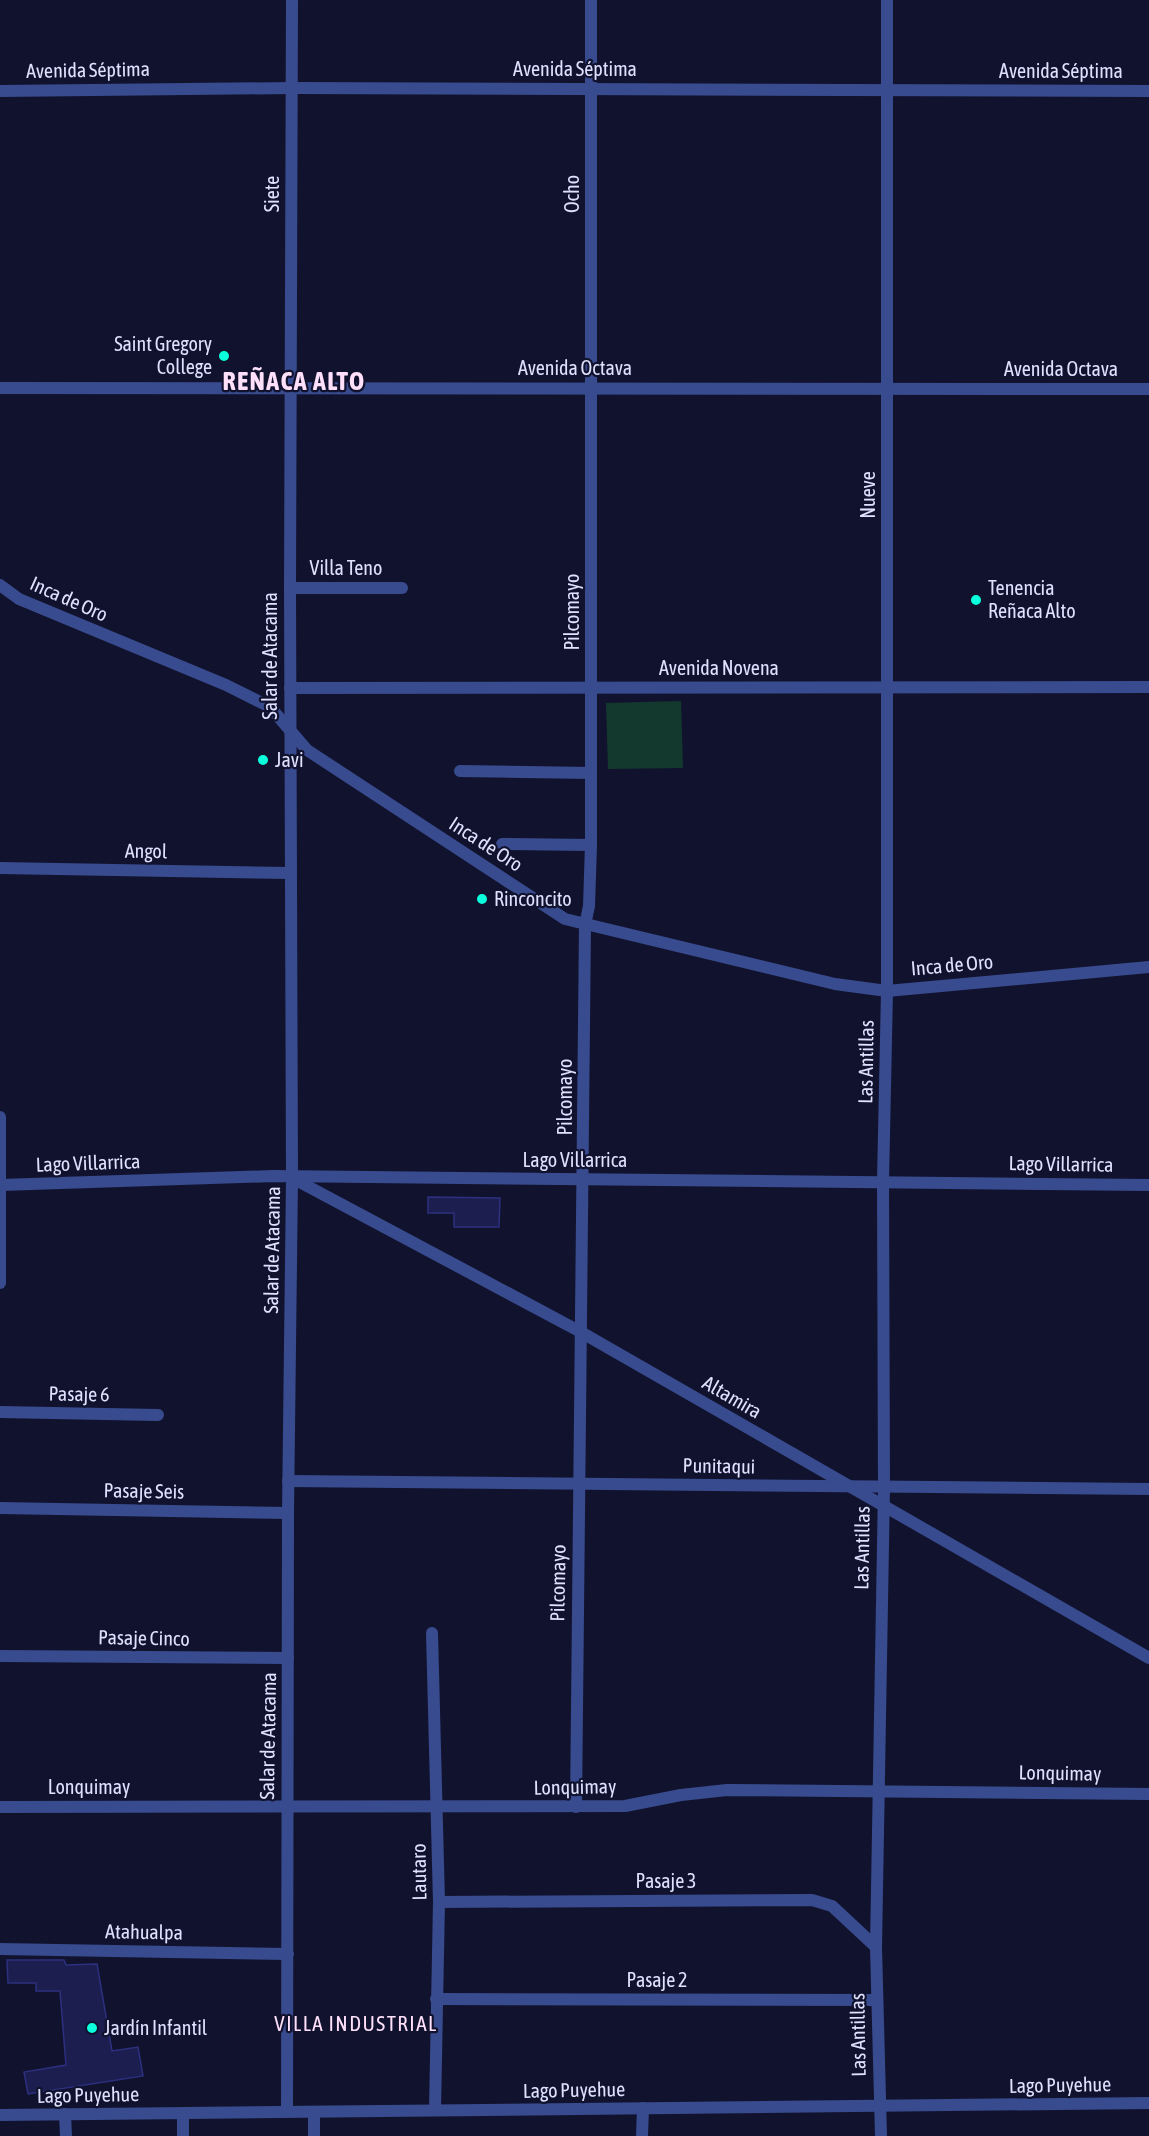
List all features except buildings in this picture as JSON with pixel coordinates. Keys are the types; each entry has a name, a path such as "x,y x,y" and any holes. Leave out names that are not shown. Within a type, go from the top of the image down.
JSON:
{"street":[{"name":"Siete","path":"292,0 292,388"},
{"name":"Ocho","path":"591,0 592,388"},
{"name":"Nueve","path":"887,0 887,991"},
{"name":"Avenida Séptima","path":"0,91 292,88 1149,91"},
{"name":"Avenida Octava","path":"0,388 1149,389"},
{"name":"Salar de Atacama","path":"287,2112 286,1806 292,1178 290,588 292,388"},
{"name":"Pilcomayo","path":"576,1807 579,1331 584,1179 585,925 590,906 591,845 592,388"},
{"name":"Inca de Oro","path":"0,585 19,599 226,685 270,707 307,750 565,919 835,984 887,991 1149,967"},
{"name":"Villa Teno","path":"290,588 402,588"},
{"name":"Avenida Novena","path":"290,688 1149,687"},
{"path":"460,771 591,773"},
{"path":"502,843 591,845"},
{"name":"Angol","path":"0,868 290,873"},
{"name":"Las Antillas","path":"881,2136 876,1947 884,1488 883,1182 887,991"},
{"path":"0,1117 0,1283"},
{"name":"Lago Villarrica","path":"1,1185 273,1176 292,1178 1149,1185"},
{"name":"Altamira","path":"292,1178 579,1331 1149,1658"},
{"name":"Pasaje 6","path":"0,1412 158,1415"},
{"name":"Punitaqui","path":"288,1481 1149,1489"},
{"name":"Pasaje Seis","path":"0,1508 288,1513"},
{"name":"Lautaro","path":"432,1633 439,1902 435,2110"},
{"name":"Pasaje Cinco","path":"0,1656 288,1658"},
{"name":"Lonquimay","path":"0,1807 625,1806 681,1795 727,1790 1149,1794"},
{"name":"Pasaje 3","path":"439,1902 812,1900 832,1906 876,1947"},
{"name":"Atahualpa","path":"0,1949 288,1954"},
{"name":"Pasaje 2","path":"436,1999 877,2000"},
{"name":"Lago Puyehue","path":"0,2115 1149,2103"},
{"path":"642,2136 643,2108"},
{"path":"314,2112 314,2136"},
{"path":"183,2113 183,2136"},
{"path":"65,2114 66,2136"}],"green space":[{"path":"681,701 683,768 608,769 606,703"}],"place":[{"name":"Saint Gregory College","path":"224,356"},
{"name":"Tenencia Reñaca Alto","path":"976,600"},
{"name":"Javi","path":"263,760"},
{"name":"Rinconcito","path":"482,899"},
{"name":"Jardín Infantil","path":"92,2028"}],"district":[{"name":"REÑACA ALTO","path":"294,381"},
{"name":"VILLA INDUSTRIAL","path":"356,2024"}]}
